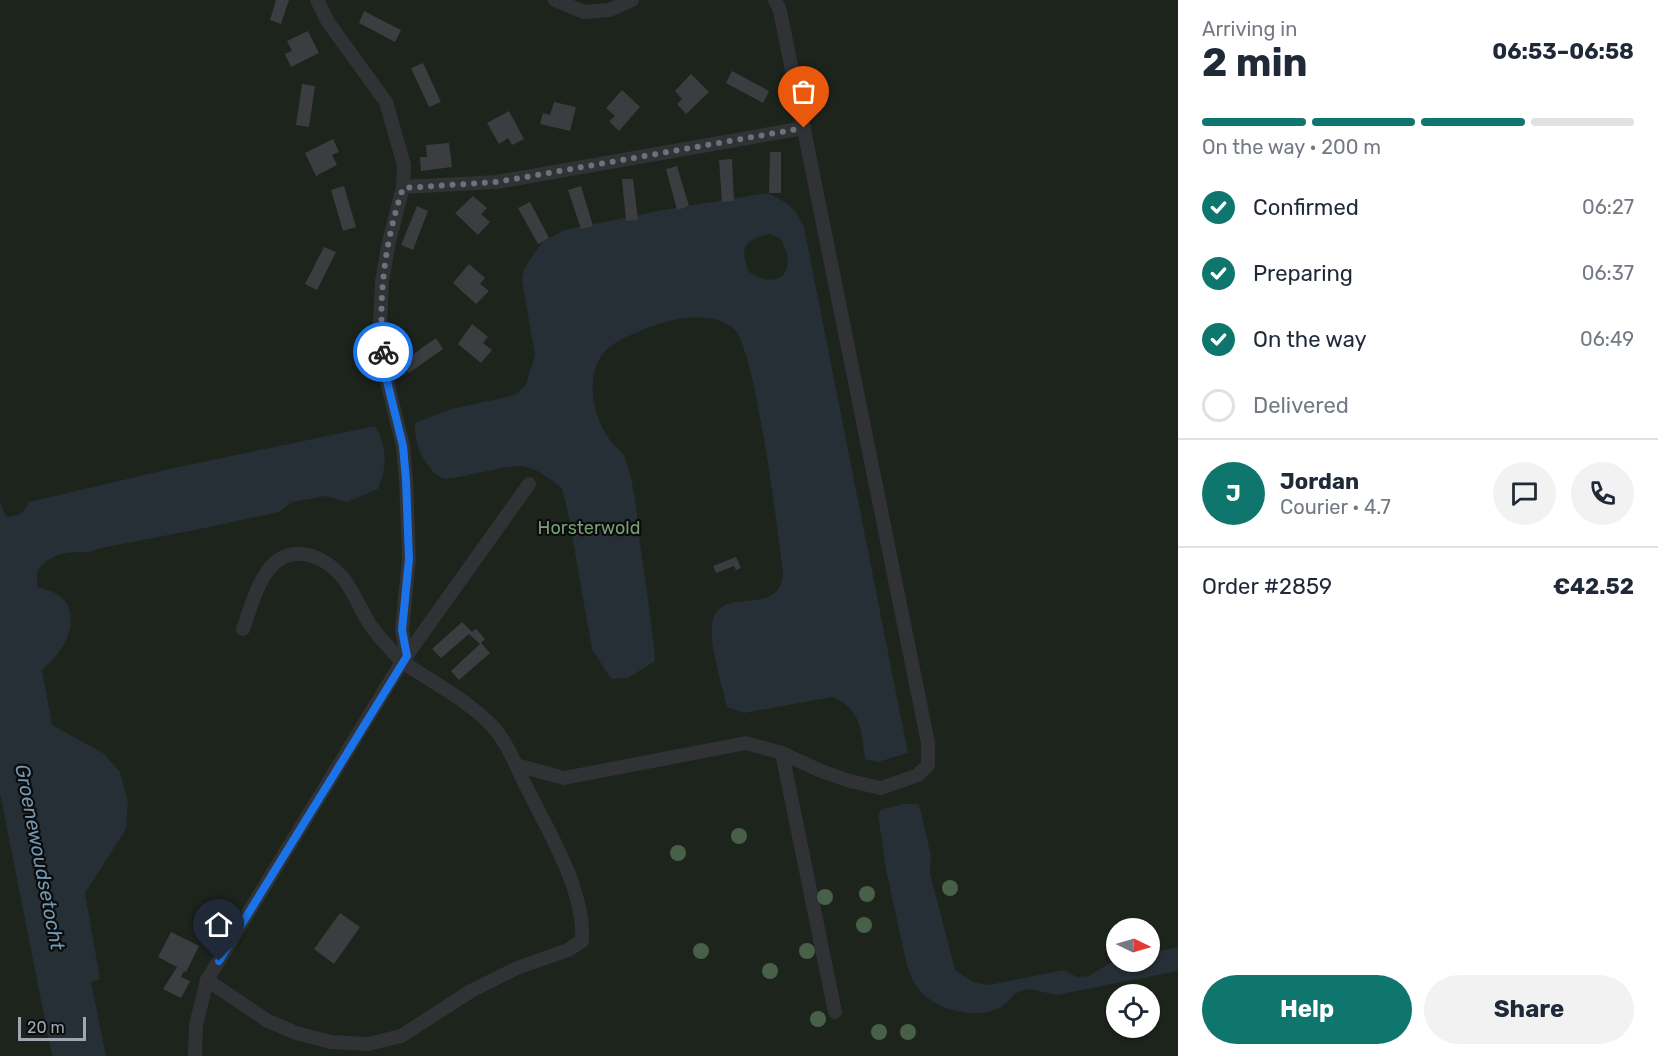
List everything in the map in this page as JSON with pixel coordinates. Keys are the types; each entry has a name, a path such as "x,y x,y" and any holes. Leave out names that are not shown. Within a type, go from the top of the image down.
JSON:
{"lane":[{"path":"316,0 328,22 386,102 404,165 403,188 382,281 380,324 384,369 403,446 406,480 409,559 402,630 404,659"},
{"path":"555,0 584,12 609,9 632,0"},
{"path":"516,765 564,778 746,743 782,753 850,781 881,788 918,775 928,765 928,743 780,11 775,0"},
{"path":"403,188 497,182 804,128"},
{"path":"195,1056 196,1025 207,980 404,659 529,484"},
{"path":"207,980 268,1021 296,1033 331,1042 368,1044 401,1036 471,991 517,968 568,950 582,941 583,926 569,875 516,765 495,729 465,703 404,659 370,625 347,583 335,570 317,558 302,552 279,559 269,569 243,629"},
{"path":"782,753 835,1012"}],"green space":[{"name":"Horsterwold","path":"0,0 1178,0 1178,1056 0,1056"}],"water":[{"path":"767,193 790,206 804,227 908,753 878,762 865,759 861,730 855,715 842,702 832,697 744,713 727,707 712,642 712,624 717,612 725,605 771,595 779,587 783,573 765,444 750,370 742,344 734,329 725,323 702,318 664,322 616,343 603,354 595,370 593,398 597,415 604,431 622,452 631,479 654,646 655,661 628,678 611,679 592,649 562,488 538,471 521,466 443,478 433,472 421,453 416,439 415,423 451,409 507,397 518,393 526,384 535,355 522,281 524,269 542,242 564,230 663,210","holes":["769,234 780,238 788,258 784,274 771,280 749,272 744,256 746,246 754,239"]},
{"name":"Groenewoudsetocht","path":"375,426 382,441 385,457 378,489 347,502 326,496 292,502 279,512 90,552 62,554 47,561 37,571 37,587 62,597 71,616 67,639 59,653 42,670 52,725 103,753 120,772 128,802 126,829 85,893 100,979 91,982 106,1056 52,1056 0,793 0,501 6,517 14,516 20,514 29,502 174,468"},
{"path":"904,804 918,804 931,856 930,873 955,970 973,982 989,985 1064,970 1077,977 1089,976 1106,965 1106,972 1160,972 1160,951 1178,947 1178,971 1057,995 1028,989 1014,994 996,1010 984,1013 957,1011 933,1001 918,988 907,966 886,869 878,814 882,809"}],"building":[{"path":"276,0 289,0 281,24 270,20"},
{"path":"364,11 401,30 395,42 359,23"},
{"path":"308,31 319,53 291,67 285,54 292,51 287,41"},
{"path":"423,63 441,102 429,107 411,68"},
{"path":"732,71 769,91 763,103 726,83"},
{"path":"691,74 709,92 686,114 677,104 682,99 675,91"},
{"path":"302,84 315,86 309,127 296,125"},
{"path":"622,90 640,107 619,131 609,121 615,116 606,108"},
{"path":"554,102 576,107 570,131 540,124 543,113 550,115"},
{"path":"509,111 524,139 512,145 508,138 499,144 487,123"},
{"path":"333,139 339,152 332,155 337,165 316,176 305,153"},
{"path":"449,143 452,167 421,171 420,157 427,157 426,145"},
{"path":"770,152 781,152 781,193 769,193"},
{"path":"732,159 734,201 722,202 719,160"},
{"path":"677,166 689,206 677,210 666,169"},
{"path":"622,179 633,179 638,220 626,221"},
{"path":"344,186 356,227 343,231 331,190"},
{"path":"581,186 593,226 581,229 568,190"},
{"path":"473,196 487,208 481,214 490,222 478,235 455,213"},
{"path":"530,202 549,238 538,244 518,208"},
{"path":"417,206 428,211 413,250 401,245"},
{"path":"324,247 336,252 317,290 305,284"},
{"path":"469,264 485,278 480,284 489,291 476,304 453,283"},
{"path":"472,324 488,337 483,343 492,350 481,363 458,344"},
{"path":"436,338 443,349 409,373 401,363"},
{"path":"736,557 741,568 736,570 734,566 716,573 713,566"},
{"path":"462,622 472,632 476,629 485,639 481,643 490,653 459,680 451,671 480,644 469,634 441,658 432,649"},
{"path":"340,913 360,927 334,964 314,949"},
{"path":"171,932 199,946 186,972 184,971 181,977 190,981 181,998 163,989 177,967 158,957"}],"way so far":[{"path":"383,352 380,324 382,281 397,205 403,188 497,182 804,128"}],"route":[{"path":"219,961 407,656 402,630 409,559 406,480 403,446 384,369 383,352"}]}
